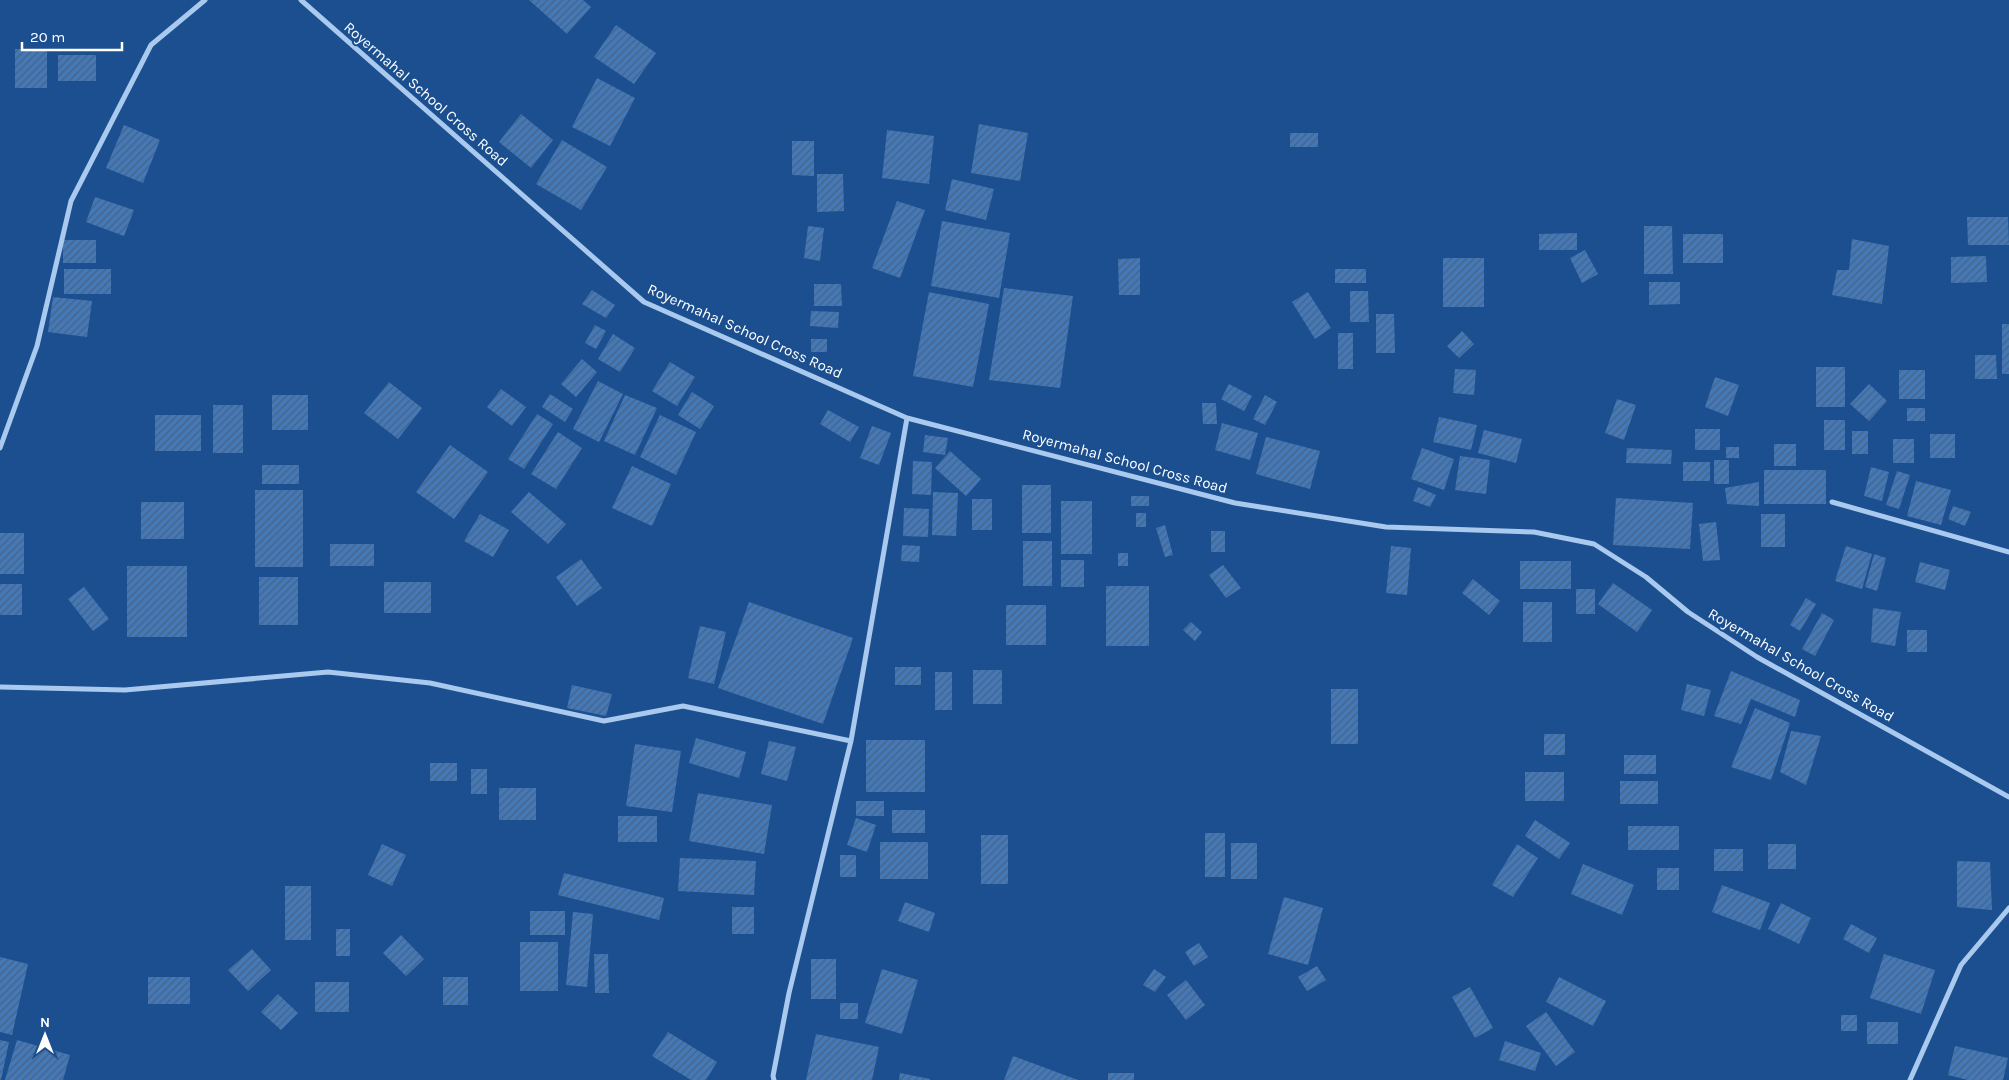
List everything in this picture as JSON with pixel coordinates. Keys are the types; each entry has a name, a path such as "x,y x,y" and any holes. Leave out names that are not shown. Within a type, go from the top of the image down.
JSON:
{"street":[{"path":"0,448 37,346 72,201 151,45 204,0"},
{"name":"Royermahal School Cross Road","path":"301,0 644,302 907,418 1235,503 1386,527 1534,532 1594,544 1646,577 1688,612 1757,657 2009,797"},
{"path":"774,1080 773,1076 789,993 852,741 907,418"},
{"path":"1832,502 2009,552"},
{"path":"0,687 125,690 328,672 430,683 604,721 683,706 852,741"},
{"path":"1910,1080 1961,965 2009,908"}],"building":[{"path":"529,0 583,0 591,7 567,34"},
{"path":"616,25 656,53 634,84 594,57"},
{"path":"15,49 47,49 47,88 15,88"},
{"path":"58,55 96,55 96,81 58,81"},
{"path":"597,78 635,98 610,146 572,127"},
{"path":"521,114 553,140 531,168 499,142"},
{"path":"979,124 1028,133 1020,181 971,173"},
{"path":"124,125 160,140 143,183 106,168"},
{"path":"887,130 934,136 929,184 882,178"},
{"path":"1290,133 1318,133 1318,147 1290,147"},
{"path":"562,140 607,167 581,210 536,184"},
{"path":"792,141 814,141 814,176 792,175"},
{"path":"817,174 843,174 844,211 817,212"},
{"path":"952,179 994,189 986,220 945,210"},
{"path":"95,197 134,210 124,236 86,222"},
{"path":"897,201 925,210 900,278 872,268"},
{"path":"1967,217 2008,217 2009,245 1968,245"},
{"path":"942,221 1010,233 999,298 931,286"},
{"path":"808,226 824,228 820,261 804,258"},
{"path":"1644,226 1672,226 1673,274 1644,274"},
{"path":"1577,233 1577,250 1539,250 1539,234"},
{"path":"1683,234 1723,234 1723,263 1683,263"},
{"path":"1852,239 1889,246 1882,304 1832,295 1837,270 1849,270"},
{"path":"63,240 96,240 96,263 63,263"},
{"path":"1585,250 1598,274 1582,283 1570,258"},
{"path":"1986,256 1987,282 1951,283 1951,257"},
{"path":"1140,258 1140,295 1119,295 1118,259"},
{"path":"1443,258 1484,258 1484,307 1443,307"},
{"path":"64,269 111,269 111,294 64,294"},
{"path":"1335,269 1366,269 1366,283 1335,283"},
{"path":"1649,282 1680,282 1680,304 1649,305"},
{"path":"814,284 841,284 842,306 814,306"},
{"path":"1004,288 1073,296 1060,388 989,380"},
{"path":"592,290 615,305 606,318 582,304"},
{"path":"1350,291 1368,291 1369,322 1350,322"},
{"path":"929,292 989,304 973,387 913,376"},
{"path":"1308,292 1331,328 1315,339 1292,302"},
{"path":"53,297 92,301 87,337 48,332"},
{"path":"811,311 839,312 838,328 810,326"},
{"path":"1376,314 1394,314 1395,353 1376,353"},
{"path":"2002,324 2009,324 2009,374 2002,374"},
{"path":"595,325 606,331 596,349 585,343"},
{"path":"1462,331 1474,344 1459,358 1447,346"},
{"path":"1338,333 1353,333 1353,369 1338,369"},
{"path":"613,334 635,348 620,372 598,359"},
{"path":"811,339 827,339 827,352 811,352"},
{"path":"1975,355 1996,355 1997,379 1975,379"},
{"path":"582,359 597,372 576,397 561,384"},
{"path":"670,362 695,377 677,406 652,391"},
{"path":"1816,367 1845,367 1845,407 1816,407"},
{"path":"1455,369 1476,370 1474,395 1453,393"},
{"path":"1899,370 1925,370 1925,399 1899,399"},
{"path":"1715,377 1739,385 1728,416 1705,407"},
{"path":"598,381 623,394 599,442 573,429"},
{"path":"389,382 422,408 398,439 364,413"},
{"path":"1229,384 1252,396 1244,411 1221,399"},
{"path":"1869,384 1887,401 1869,421 1850,404"},
{"path":"501,389 526,407 512,426 487,407"},
{"path":"692,392 714,406 700,429 678,415"},
{"path":"550,394 573,409 565,422 542,407"},
{"path":"272,395 308,395 308,430 272,430"},
{"path":"625,395 657,408 635,455 604,441"},
{"path":"1265,395 1277,402 1265,425 1253,419"},
{"path":"1617,399 1636,405 1624,440 1605,433"},
{"path":"1202,403 1216,403 1217,424 1203,424"},
{"path":"213,405 243,405 243,453 213,453"},
{"path":"1907,408 1925,408 1925,421 1907,421"},
{"path":"828,410 859,427 850,442 820,424"},
{"path":"537,414 553,424 524,469 508,459"},
{"path":"155,415 201,415 201,451 155,451"},
{"path":"660,415 696,432 676,475 640,457"},
{"path":"1439,417 1477,425 1471,450 1433,442"},
{"path":"1824,420 1845,420 1845,450 1824,450"},
{"path":"1222,423 1258,433 1250,460 1215,450"},
{"path":"872,426 891,433 879,465 860,458"},
{"path":"1695,429 1720,429 1720,450 1695,450"},
{"path":"1484,430 1522,439 1516,463 1478,453"},
{"path":"1852,431 1868,431 1868,454 1852,454"},
{"path":"558,432 582,448 556,489 531,474"},
{"path":"1930,434 1955,434 1955,458 1930,458"},
{"path":"925,435 948,438 945,455 923,452"},
{"path":"1266,437 1320,451 1310,489 1256,474"},
{"path":"1893,439 1914,439 1914,463 1893,463"},
{"path":"1774,444 1796,444 1796,466 1774,466"},
{"path":"450,445 488,472 454,519 416,492"},
{"path":"1726,447 1739,447 1739,458 1726,458"},
{"path":"1422,448 1454,459 1444,490 1411,479"},
{"path":"1627,448 1672,450 1671,464 1626,463"},
{"path":"950,451 981,479 966,496 935,468"},
{"path":"1460,456 1490,460 1486,494 1455,490"},
{"path":"1714,460 1729,460 1729,484 1714,484"},
{"path":"913,461 932,462 931,495 912,494"},
{"path":"1683,462 1710,462 1710,481 1683,481"},
{"path":"262,465 299,465 299,484 262,484"},
{"path":"632,466 671,484 652,526 612,508"},
{"path":"1871,467 1889,472 1882,501 1864,496"},
{"path":"1764,470 1826,470 1826,504 1764,504"},
{"path":"1897,471 1910,475 1899,509 1886,505"},
{"path":"1916,481 1951,490 1941,525 1907,516"},
{"path":"1759,482 1759,506 1727,504 1725,488"},
{"path":"1022,485 1051,485 1051,533 1022,533"},
{"path":"1418,487 1436,495 1430,507 1413,501"},
{"path":"255,490 303,490 303,567 255,567"},
{"path":"529,492 566,524 548,544 511,512"},
{"path":"933,492 958,493 956,536 932,535"},
{"path":"1131,496 1149,496 1149,506 1131,506"},
{"path":"1616,498 1693,503 1690,549 1613,545"},
{"path":"972,499 992,499 992,530 972,530"},
{"path":"1061,501 1092,501 1092,554 1061,554"},
{"path":"141,502 184,502 184,539 141,539"},
{"path":"1953,506 1971,512 1965,526 1948,519"},
{"path":"904,508 929,509 928,537 903,536"},
{"path":"1136,513 1146,513 1146,527 1136,527"},
{"path":"480,514 509,530 493,557 464,541"},
{"path":"1761,514 1785,514 1785,547 1761,547"},
{"path":"1716,522 1720,560 1703,561 1699,524"},
{"path":"1165,525 1173,555 1165,557 1156,528"},
{"path":"1211,531 1225,531 1225,552 1211,552"},
{"path":"0,533 24,533 24,574 0,574"},
{"path":"1023,541 1052,541 1052,586 1023,586"},
{"path":"330,544 374,544 374,566 330,566"},
{"path":"902,545 920,546 919,562 901,561"},
{"path":"1391,546 1411,548 1407,595 1386,593"},
{"path":"1846,546 1872,554 1862,589 1835,581"},
{"path":"1118,553 1128,553 1128,566 1118,566"},
{"path":"1874,554 1886,558 1877,591 1865,587"},
{"path":"581,559 602,588 577,606 556,577"},
{"path":"1061,560 1084,560 1084,587 1061,587"},
{"path":"1520,561 1571,561 1571,589 1520,589"},
{"path":"1920,562 1950,570 1945,590 1915,582"},
{"path":"1223,565 1241,588 1226,598 1209,575"},
{"path":"127,566 187,566 187,637 127,637"},
{"path":"259,577 298,577 298,625 259,625"},
{"path":"1473,579 1500,601 1489,615 1462,593"},
{"path":"384,582 431,582 431,613 384,613"},
{"path":"1613,583 1652,610 1637,632 1598,604"},
{"path":"0,584 22,584 22,615 0,615"},
{"path":"1106,586 1149,586 1149,646 1106,646"},
{"path":"84,587 109,619 93,631 68,599"},
{"path":"1576,589 1595,589 1595,614 1576,614"},
{"path":"1806,598 1816,604 1800,631 1790,625"},
{"path":"749,602 853,638 823,724 718,688"},
{"path":"1523,602 1552,602 1552,642 1523,642"},
{"path":"1006,605 1046,605 1046,645 1006,645"},
{"path":"1873,608 1901,612 1895,646 1871,642"},
{"path":"1822,613 1834,620 1815,656 1802,649"},
{"path":"1191,622 1202,632 1195,641 1183,630"},
{"path":"700,626 726,632 714,684 688,678"},
{"path":"1907,630 1927,630 1927,652 1907,652"},
{"path":"895,667 921,667 921,685 895,685"},
{"path":"973,670 1002,670 1002,704 973,704"},
{"path":"1731,671 1800,700 1795,717 1751,699 1741,724 1714,716"},
{"path":"935,672 952,672 952,710 935,710"},
{"path":"1687,684 1711,690 1704,716 1681,710"},
{"path":"572,685 612,694 606,716 567,708"},
{"path":"1331,689 1358,689 1358,744 1331,744"},
{"path":"1755,708 1790,723 1771,780 1731,767"},
{"path":"1791,731 1821,736 1806,785 1780,772"},
{"path":"1544,734 1565,734 1565,755 1544,755"},
{"path":"696,738 746,752 739,778 689,763"},
{"path":"866,740 925,740 925,792 866,792"},
{"path":"769,741 796,747 787,781 761,774"},
{"path":"635,744 681,751 672,812 626,806"},
{"path":"1624,755 1656,755 1656,774 1624,774"},
{"path":"430,763 457,763 457,781 430,781"},
{"path":"471,769 487,769 487,794 471,794"},
{"path":"1525,772 1564,772 1564,801 1525,801"},
{"path":"1620,781 1658,781 1658,804 1620,804"},
{"path":"499,788 536,788 536,820 499,820"},
{"path":"698,793 772,805 764,854 689,841"},
{"path":"856,801 884,801 884,816 856,816"},
{"path":"892,810 925,810 925,833 892,833"},
{"path":"618,816 657,816 657,842 618,842"},
{"path":"856,818 876,825 867,852 847,845"},
{"path":"1535,820 1570,843 1559,859 1525,836"},
{"path":"1628,826 1679,826 1679,850 1628,850"},
{"path":"1205,833 1225,833 1225,877 1205,877"},
{"path":"981,835 1008,835 1008,884 981,884"},
{"path":"880,842 928,842 928,879 880,879"},
{"path":"1231,843 1257,843 1257,879 1231,879"},
{"path":"382,844 406,855 392,886 368,875"},
{"path":"1517,844 1538,858 1513,897 1492,885"},
{"path":"1768,844 1796,844 1796,869 1768,869"},
{"path":"1714,849 1743,849 1743,871 1714,871"},
{"path":"840,855 856,855 856,877 840,877"},
{"path":"680,858 756,861 754,895 678,891"},
{"path":"1957,861 1990,862 1992,910 1957,907"},
{"path":"1583,864 1634,885 1622,915 1571,894"},
{"path":"1657,868 1679,868 1679,890 1657,890"},
{"path":"564,873 664,898 659,920 558,895"},
{"path":"1722,885 1770,903 1760,930 1712,912"},
{"path":"285,886 311,886 311,940 285,940"},
{"path":"1284,897 1323,908 1308,965 1268,954"},
{"path":"905,902 935,913 929,932 898,921"},
{"path":"1781,903 1811,918 1799,944 1768,929"},
{"path":"732,907 754,907 754,934 732,934"},
{"path":"530,911 565,911 565,935 530,935"},
{"path":"573,912 593,914 587,987 566,985"},
{"path":"1851,924 1877,938 1869,953 1843,939"},
{"path":"336,929 350,929 350,956 336,956"},
{"path":"401,935 424,959 406,976 383,953"},
{"path":"520,942 558,942 558,991 520,991"},
{"path":"1199,943 1208,957 1194,966 1185,952"},
{"path":"252,949 271,970 248,991 228,970"},
{"path":"594,954 608,954 609,993 595,993"},
{"path":"1884,954 1935,970 1921,1014 1870,998"},
{"path":"0,957 28,964 12,1035 0,1032"},
{"path":"811,959 836,959 836,999 811,999"},
{"path":"1317,966 1326,980 1307,991 1298,977"},
{"path":"882,969 918,980 902,1034 865,1023"},
{"path":"1154,969 1166,977 1155,992 1143,985"},
{"path":"148,977 190,977 190,1004 148,1004"},
{"path":"443,977 468,977 468,1005 443,1005"},
{"path":"1559,977 1606,1001 1593,1026 1546,1002"},
{"path":"1186,980 1205,1005 1186,1020 1167,995"},
{"path":"315,982 349,982 349,1012 315,1012"},
{"path":"1470,987 1493,1028 1475,1038 1452,997"},
{"path":"278,994 298,1013 281,1030 261,1012"},
{"path":"840,1003 858,1003 858,1019 840,1019"},
{"path":"1546,1012 1575,1052 1556,1066 1526,1026"},
{"path":"1841,1015 1857,1015 1857,1031 1841,1031"},
{"path":"1867,1022 1898,1022 1898,1044 1867,1044"},
{"path":"668,1032 717,1062 706,1080 691,1080 652,1056"},
{"path":"816,1034 879,1047 872,1080 806,1080"},
{"path":"0,1040 9,1042 1,1080 0,1080"},
{"path":"17,1040 70,1055 63,1080 5,1080"},
{"path":"1505,1041 1541,1053 1535,1071 1499,1060"},
{"path":"1955,1046 2008,1058 2003,1080 1968,1080 1948,1075"},
{"path":"1013,1056 1078,1080 1004,1080"},
{"path":"900,1073 930,1079 930,1080 899,1080"},
{"path":"1108,1073 1134,1073 1134,1080 1108,1080"}]}
